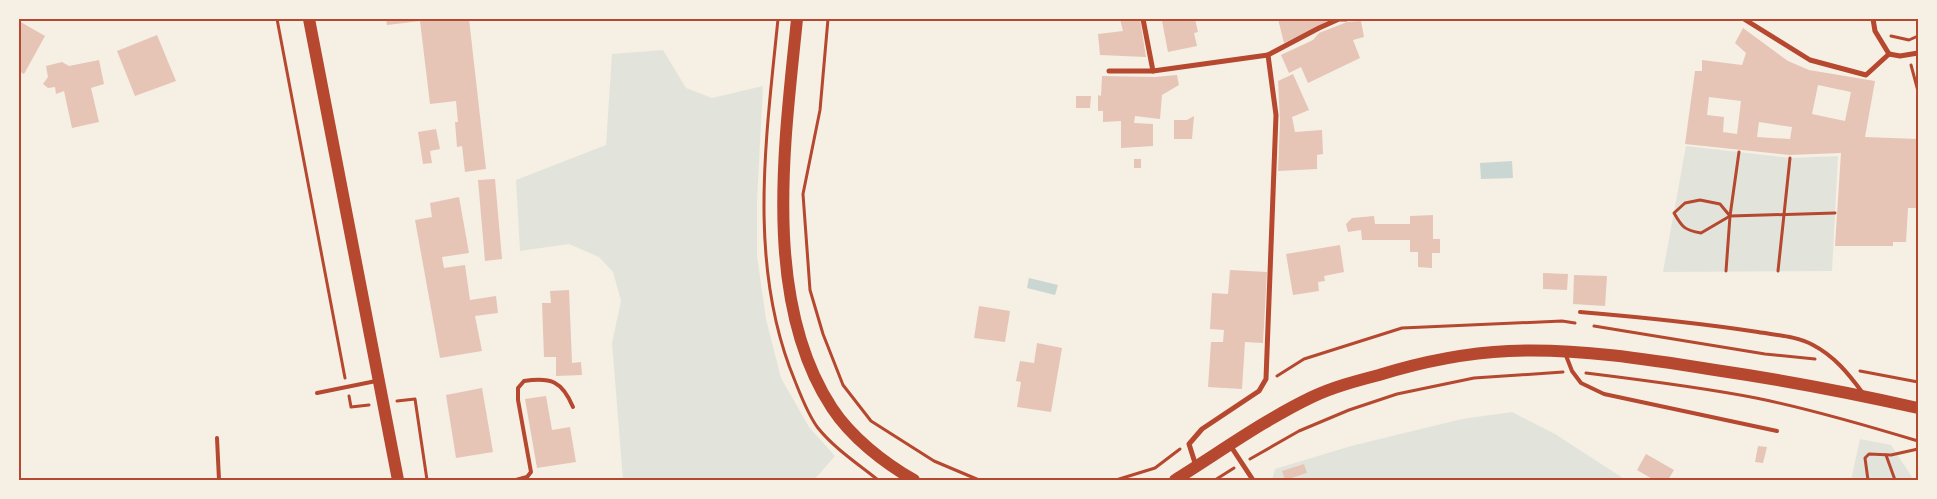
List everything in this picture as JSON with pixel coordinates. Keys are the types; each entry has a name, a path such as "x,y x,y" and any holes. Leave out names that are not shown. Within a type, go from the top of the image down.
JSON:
{"main road":[{"path":"309,19 398,480"},
{"path":"797,19 784,151 782,194 791,298 808,361 832,408 867,446 889,464 914,480"},
{"path":"1175,480 1312,397 1339,386 1392,371 1470,354 1510,351 1564,351 1689,366 1865,395 1916,408"}],"street":[{"path":"1143,19 1153,71"},
{"path":"1109,71 1153,71 1268,55 1319,28 1339,19 1346,19"},
{"path":"1744,19 1810,60 1866,75 1889,54"},
{"path":"1873,19 1875,31 1889,54 1900,56 1918,53"},
{"path":"1196,467 1189,444 1202,429 1259,391 1266,379 1276,115 1268,55"},
{"path":"1230,445 1253,480"}],"lane":[{"path":"1580,312 1729,328 1792,338 1812,344 1832,356 1865,395"},
{"path":"1564,351 1572,371 1581,383 1604,394 1777,430"},
{"path":"516,480 527,477 531,472 518,400 518,388 524,381 542,378 558,384 569,398 573,407"},
{"path":"317,393 379,380"},
{"path":"217,438 219,480"}],"path":[{"path":"277,19 351,407 414,399 428,480"},
{"path":"828,19 820,110 802,194 810,290 823,334 843,385 872,421 934,461 979,480"},
{"path":"1886,30 1890,36 1908,40 1918,36"},
{"path":"1909,55 1918,91"},
{"path":"1726,271 1730,216 1739,152"},
{"path":"1778,271 1790,158"},
{"path":"1730,216 1720,204 1700,200 1685,203 1674,213 1680,224 1687,230 1701,233 1730,216 1835,213"},
{"path":"1814,359 1843,368 1918,382"},
{"path":"1215,480 1299,431 1349,410 1398,394 1474,378 1572,371 1658,382 1756,398 1856,422 1918,441"},
{"path":"1868,480 1864,458 1869,454 1886,455 1918,449"},
{"path":"1886,455 1894,480"}],"shaded area":[{"path":"663,50 686,88 712,98 763,86 757,201 757,256 766,319 781,378 809,427 835,456 814,480 623,480 612,343 621,301 613,272 599,257 569,244 520,251 516,180 606,145 612,54"},
{"path":"1686,146 1790,158 1838,156 1832,271 1663,272"},
{"path":"1512,161 1513,178 1481,179 1480,163"},
{"path":"1029,278 1058,285 1055,295 1027,288"},
{"path":"1512,412 1555,434 1626,480 1272,480 1275,469 1351,446 1462,419"},
{"path":"1860,439 1891,445 1914,480 1851,480"}],"building":[{"path":"386,19 469,19 486,169 465,172 462,146 457,147 455,122 458,122 456,101 430,104 420,21 387,25"},
{"path":"1120,19 1140,19 1146,57 1100,55 1098,34 1123,31"},
{"path":"1195,19 1198,32 1194,33 1197,46 1168,52 1162,21"},
{"path":"1278,19 1336,19 1284,43"},
{"path":"19,21 45,36 24,74 19,71"},
{"path":"1361,21 1364,37 1353,40 1360,58 1308,83 1301,67 1289,73 1281,55 1313,40 1319,33 1347,22"},
{"path":"1743,28 1788,61 1809,70 1875,81 1865,137 1918,139 1918,208 1908,208 1906,242 1893,242 1893,246 1835,246 1841,153 1789,155 1685,144 1695,71 1702,71 1702,60 1742,65 1746,53 1735,43","holes":["1818,85 1851,92 1845,121 1812,114","1709,97 1741,101 1737,134 1723,132 1724,117 1707,115","1759,122 1792,127 1790,139 1757,137"]},
{"path":"157,35 176,81 135,96 117,51"},
{"path":"99,60 104,84 91,88 99,122 72,128 64,91 56,94 55,87 48,88 43,84 48,77 46,66 62,62 69,66"},
{"path":"1293,74 1309,110 1292,117 1295,132 1322,130 1323,154 1317,155 1317,169 1278,171 1280,121 1278,81"},
{"path":"1177,75 1179,85 1162,95 1160,119 1135,116 1134,123 1153,124 1153,146 1121,148 1121,121 1103,122 1103,111 1098,111 1098,95 1101,96 1102,76 1155,77"},
{"path":"1076,96 1091,96 1090,108 1076,108"},
{"path":"1194,116 1192,139 1174,139 1174,120 1187,120"},
{"path":"436,129 440,149 430,151 432,163 423,164 418,132"},
{"path":"1134,159 1141,159 1141,168 1134,168"},
{"path":"495,179 502,259 485,261 478,180"},
{"path":"459,197 469,253 442,257 444,268 465,265 470,300 496,296 498,313 475,316 482,351 440,358 415,220 432,217 430,203"},
{"path":"1433,215 1433,239 1440,239 1440,253 1432,253 1432,268 1418,267 1418,252 1410,252 1410,240 1362,240 1361,230 1348,232 1346,224 1352,218 1374,216 1375,224 1410,224 1410,216"},
{"path":"1340,245 1344,272 1324,276 1325,281 1318,282 1319,291 1293,295 1286,254"},
{"path":"1230,270 1267,272 1263,343 1245,342 1242,389 1208,387 1211,342 1223,342 1224,330 1210,329 1212,293 1228,294"},
{"path":"1543,273 1568,274 1567,290 1543,289"},
{"path":"1574,275 1607,276 1605,306 1573,304"},
{"path":"569,290 572,363 581,362 582,375 556,376 556,357 544,357 542,303 551,303 550,291"},
{"path":"979,306 1010,311 1005,342 974,338"},
{"path":"1037,343 1062,348 1051,412 1017,407 1021,382 1016,381 1020,361 1034,363"},
{"path":"482,388 493,452 456,458 446,395"},
{"path":"546,396 552,430 570,427 576,462 537,468 525,399"},
{"path":"1758,446 1767,447 1763,463 1755,462"},
{"path":"1646,454 1674,470 1668,480 1654,480 1637,470"},
{"path":"1304,464 1307,473 1285,480 1282,471"}]}
